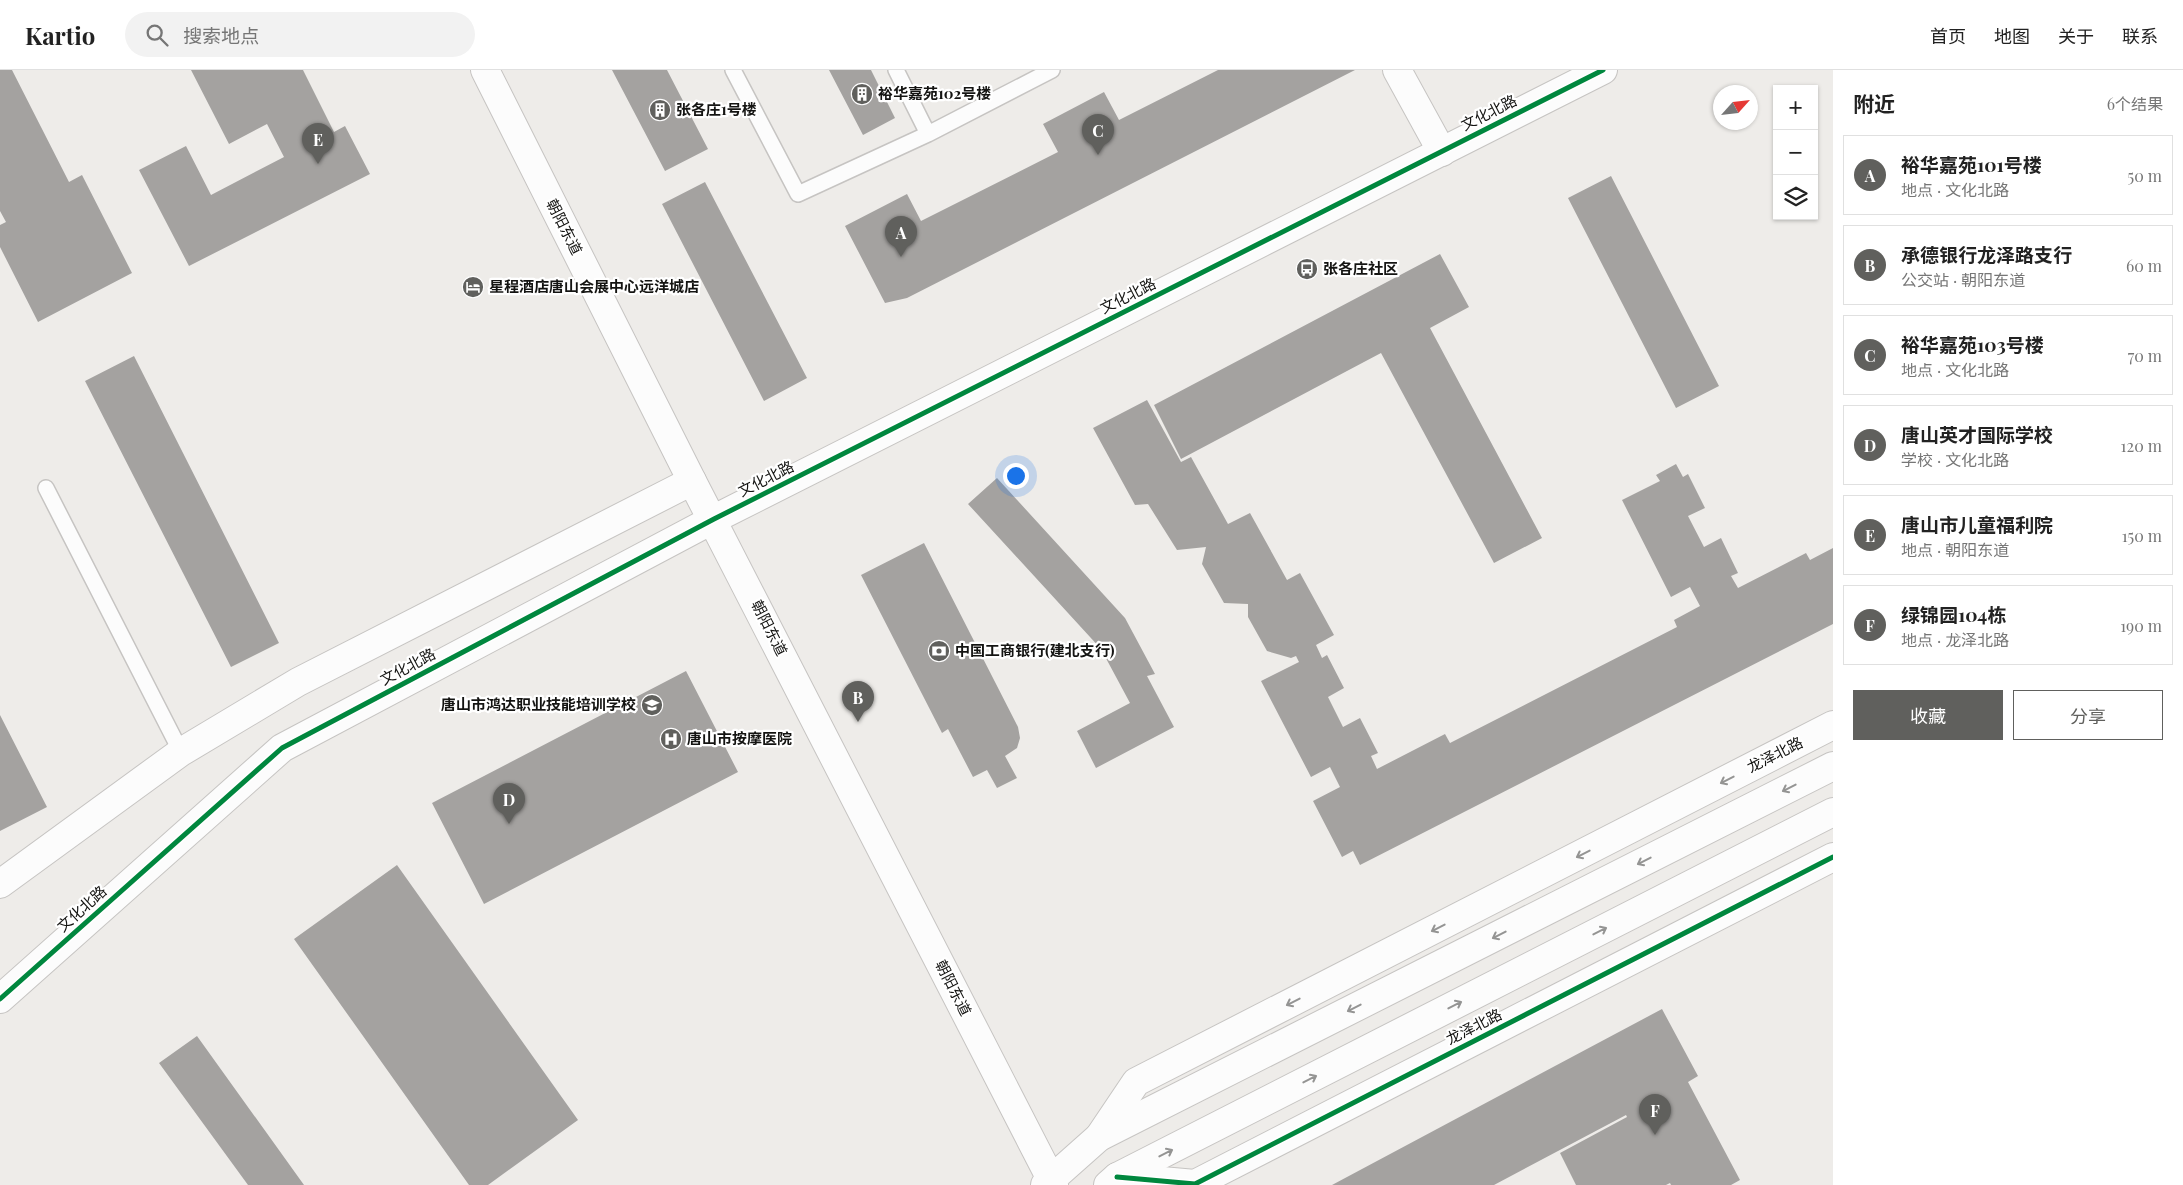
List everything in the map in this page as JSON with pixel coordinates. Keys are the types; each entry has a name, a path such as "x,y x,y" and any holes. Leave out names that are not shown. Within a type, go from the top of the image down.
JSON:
{"street":[{"name":"朝阳东道","path":"485,70 1050,1183"},
{"path":"1397,70 1442,152"},
{"name":"文化北路","path":"0,999 282,748 714,519 1603,70"},
{"path":"0,884 181,752 298,682 692,481"},
{"name":"龙泽北路","path":"1050,1183 1098,1137 1136,1082 1833,726"},
{"name":"龙泽北路","path":"1098,1137 1833,766"},
{"name":"龙泽北路","path":"1113,1181 1833,812"},
{"name":"龙泽北路","path":"1113,1181 1195,1184 1833,857"}],"lane":[{"path":"733,70 798,194 928,134 1052,70"},
{"path":"896,70 928,134"},
{"path":"46,488 181,752"}],"building":[{"path":"0,70 12,70 69,182 82,175 132,273 38,322 0,247 0,225 6,222 0,211"},
{"path":"191,70 303,70 334,132 345,126 370,174 189,266 139,170 186,146 211,195 284,157 267,124 229,144"},
{"name":"张各庄1号楼","path":"612,70 667,70 708,149 665,171"},
{"name":"裕华嘉苑102号楼","path":"829,70 871,70 895,118 863,135"},
{"path":"1218,70 1355,70 907,298 885,303 845,226 907,194 921,221 1058,152 1043,124 1104,92 1119,120"},
{"path":"1611,176 1719,386 1676,408 1568,198"},
{"path":"705,182 807,378 764,401 662,204"},
{"path":"1440,254 1469,307 1430,328 1542,538 1494,563 1381,353 1181,459 1154,405"},
{"path":"134,356 279,643 231,667 85,381"},
{"path":"1147,400 1181,462 1191,457 1228,524 1250,513 1287,580 1300,573 1334,635 1316,645 1322,658 1327,655 1344,688 1328,697 1343,727 1360,718 1378,753 1371,756 1377,769 1445,734 1450,743 1677,627 1674,620 1700,606 1690,587 1671,597 1622,500 1660,481 1656,475 1676,464 1683,477 1688,474 1705,508 1688,516 1704,547 1721,538 1738,573 1731,576 1738,588 1806,553 1810,560 1833,548 1833,624 1360,865 1353,851 1342,857 1313,801 1340,787 1330,767 1311,777 1261,681 1299,662 1296,656 1291,658 1267,651 1248,617 1248,604 1224,603 1202,564 1206,547 1177,550 1148,504 1135,505 1093,428"},
{"path":"997,478 1125,618 1155,674 1147,676 1174,727 1096,768 1077,731 1130,703 1101,649 968,504"},
{"name":"中国工商银行(建北支行)","path":"924,543 1018,727 1020,738 1017,748 1005,756 1017,778 997,788 987,770 973,777 948,729 942,733 861,575"},
{"path":"686,671 738,772 484,904 432,803"},
{"path":"0,715 47,807 0,831"},
{"path":"397,865 578,1120 488,1185 469,1185 294,939"},
{"path":"1662,1009 1698,1076 1688,1082 1740,1180 1731,1185 1671,1185 1670,1183 1666,1185 1576,1185 1560,1153 1627,1117 1626,1115 1494,1185 1332,1185"},
{"path":"197,1036 304,1185 248,1185 159,1063"}],"cycle path":[{"path":"0,999 282,748 714,519 1603,70"},
{"path":"1117,1177 1195,1184 1833,857"}],"place":[{"name":"裕华嘉苑102号楼","path":"862,94"},
{"name":"张各庄1号楼","path":"660,110"},
{"name":"裕华嘉苑103号楼","path":"1098,155"},
{"name":"唐山市儿童福利院","path":"318,164"},
{"name":"裕华嘉苑101号楼","path":"901,257"},
{"name":"张各庄社区","path":"1307,269"},
{"name":"星程酒店唐山会展中心远洋城店","path":"473,287"},
{"name":"中国工商银行(建北支行)","path":"939,651"},
{"name":"唐山市鸿达职业技能培训学校","path":"652,705"},
{"name":"承德银行龙泽路支行","path":"858,722"},
{"name":"唐山市按摩医院","path":"671,739"},
{"name":"唐山英才国际学校","path":"509,824"},
{"name":"绿锦园104栋","path":"1655,1135"}]}
